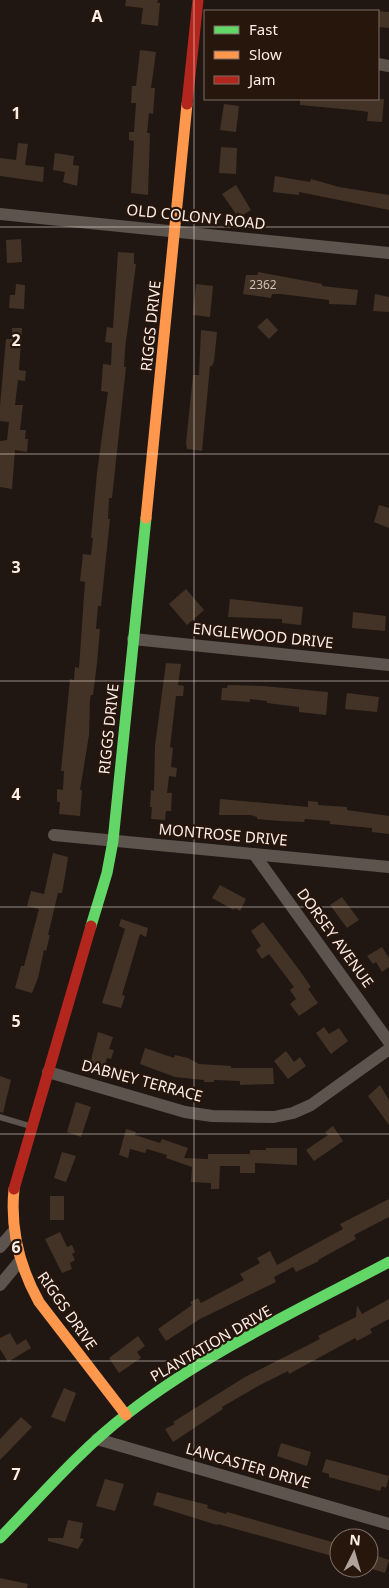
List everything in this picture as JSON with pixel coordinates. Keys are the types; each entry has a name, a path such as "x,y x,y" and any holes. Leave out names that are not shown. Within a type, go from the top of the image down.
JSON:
{"street":[{"name":"RIGGS DRIVE","path":"126,1415 39,1302 19,1262 13,1232 12,1209 15,1183 107,873 113,841 175,232 200,34 198,0"},
{"name":"OLD COLONY ROAD","path":"0,214 389,253"},
{"name":"ENGLEWOOD DRIVE","path":"133,639 389,665"},
{"name":"MONTROSE DRIVE","path":"54,835 389,868"},
{"name":"DORSEY AVENUE","path":"254,854 389,1042"},
{"name":"DABNEY TERRACE","path":"48,1072 185,1112 212,1116 274,1117 293,1113 311,1105 389,1049"},
{"path":"0,1247 13,1232"},
{"path":"0,1285 19,1262"},
{"name":"PLANTATION DRIVE","path":"0,1538 97,1439 126,1415 201,1363 389,1262"},
{"name":"LANCASTER DRIVE","path":"97,1439 389,1524"}],"lane":[{"path":"0,1117 32,1127"}],"building":[{"path":"126,0 158,0 157,3 160,3 158,26 141,24 143,8 125,6"},
{"path":"379,11 389,12 389,28 379,27"},
{"path":"140,50 156,52 151,88 155,88 153,114 149,113 147,133 150,133 148,195 131,193 134,141 129,140 129,132 134,132 136,103 131,103 132,86 136,86"},
{"path":"384,99 382,122 367,121 368,112 300,105 300,100"},
{"path":"224,104 239,106 236,132 220,130"},
{"path":"18,143 28,144 25,165 44,167 43,182 0,176 0,158 16,160"},
{"path":"221,147 237,148 236,174 219,173"},
{"path":"55,153 74,156 73,165 79,166 77,186 63,182 65,172 53,170"},
{"path":"275,176 310,182 311,179 339,187 389,195 389,210 299,192 299,195 273,192"},
{"path":"236,185 251,210 241,216 238,212 236,214 222,194"},
{"path":"21,239 22,262 7,263 6,240"},
{"path":"118,252 134,253 134,264 136,264 125,349 124,367 126,367 112,498 109,498 108,519 110,519 101,606 98,606 96,629 100,629 93,695 91,695 90,700 89,735 80,790 82,790 80,816 59,814 60,802 57,802 57,789 63,790 64,771 61,771 70,679 74,680 75,667 79,668 85,582 80,581 83,554 91,555 93,538 91,538 97,473 108,392 101,391 103,364 111,365 112,343 105,342 107,327 113,328"},
{"path":"258,272 322,284 322,286 358,290 356,305 329,304 329,300 281,294 272,294 271,298 243,294 246,275 258,275"},
{"path":"16,284 25,285 24,309 9,308 10,295 15,295"},
{"path":"196,284 213,286 210,317 193,315"},
{"path":"375,294 389,297 389,312 373,311"},
{"path":"267,318 278,330 269,339 257,327"},
{"path":"12,328 22,328 19,370 26,371 25,381 18,380 15,405 23,405 20,430 26,430 25,439 28,439 27,452 15,450 12,489 0,487 0,441 7,440 9,422 0,421 0,406 6,339 12,339"},
{"path":"201,330 217,332 214,361 212,366 210,366 202,451 187,449 186,443 193,375 199,375"},
{"path":"379,505 389,508 389,528 374,522"},
{"path":"186,589 204,610 187,625 169,604"},
{"path":"230,599 303,607 301,625 282,623 282,619 228,617"},
{"path":"353,612 386,616 385,631 352,628"},
{"path":"166,663 181,664 178,685 184,686 183,696 176,696 170,747 173,748 171,767 177,768 176,777 169,776 167,793 172,793 171,811 166,811 165,820 151,819 152,807 150,807 151,790 154,791 155,746"},
{"path":"228,685 328,692 326,715 299,712 299,707 267,703 267,701 250,699 250,702 221,700 222,688 227,688"},
{"path":"347,693 379,697 377,712 345,709"},
{"path":"220,799 308,807 308,801 318,802 318,805 347,807 347,810 389,816 389,834 372,832 372,828 330,824 330,821 305,819 304,822 280,821 257,819 257,817 251,815 219,815"},
{"path":"53,853 68,857 66,871 62,893 58,893 46,951 44,950 38,978 32,993 15,988 21,966 24,966 39,909 27,906 31,891 44,894"},
{"path":"220,885 246,899 240,911 235,908 234,910 212,898"},
{"path":"342,897 359,920 347,928 330,905"},
{"path":"121,919 148,928 146,937 140,934 122,995 125,996 121,1008 102,1003 125,929 119,926"},
{"path":"263,922 311,987 308,989 318,1003 299,1016 290,1004 296,999 290,990 294,987 269,954 262,959 256,950 261,946 251,931"},
{"path":"382,947 389,958 389,967 382,972 376,962 373,964 367,956"},
{"path":"324,1027 329,1034 339,1028 348,1041 331,1054 316,1033"},
{"path":"98,1032 113,1037 109,1049 114,1050 111,1059 107,1058 104,1068 90,1064"},
{"path":"145,1048 174,1058 175,1055 188,1058 199,1064 231,1066 231,1068 273,1068 274,1084 240,1085 240,1081 214,1080 214,1082 204,1082 204,1080 175,1077 140,1064"},
{"path":"286,1051 294,1062 300,1057 306,1066 288,1079 274,1061"},
{"path":"0,1076 11,1080 3,1113 0,1112"},
{"path":"380,1085 389,1100 389,1125 368,1096"},
{"path":"76,1102 91,1107 81,1137 67,1132"},
{"path":"333,1126 343,1141 314,1161 306,1150 328,1135 325,1132"},
{"path":"126,1129 136,1132 135,1135 160,1143 162,1139 188,1148 184,1158 208,1159 208,1154 250,1154 250,1150 297,1148 297,1165 255,1163 255,1173 240,1173 240,1166 220,1166 219,1189 211,1189 211,1183 191,1182 192,1167 166,1158 167,1155 147,1149 145,1153 130,1149 128,1158 119,1155"},
{"path":"62,1152 76,1156 66,1182 54,1178"},
{"path":"50,1196 64,1196 64,1220 50,1220"},
{"path":"389,1199 389,1217 354,1235 356,1239 319,1261 296,1272 293,1267 274,1277 276,1282 200,1319 166,1341 158,1329 192,1305 190,1302 198,1298 201,1303 244,1280 240,1274 260,1263 257,1258 270,1251 277,1265 343,1229 340,1224"},
{"path":"60,1232 67,1247 72,1245 75,1252 72,1254 75,1260 70,1263 72,1269 62,1273 45,1239"},
{"path":"389,1299 389,1319 370,1329 372,1333 357,1341 355,1338 289,1374 288,1371 258,1386 222,1407 223,1409 173,1442 165,1429 175,1424 173,1422 245,1377 320,1339 318,1336 356,1317 357,1305 362,1314"},
{"path":"10,1333 17,1345 26,1339 31,1348 8,1362 0,1349 0,1338"},
{"path":"138,1336 145,1346 137,1352 141,1358 119,1373 109,1358"},
{"path":"64,1388 76,1393 65,1422 51,1417"},
{"path":"21,1417 32,1427 0,1460 0,1439"},
{"path":"281,1443 311,1452 307,1466 277,1456"},
{"path":"326,1459 389,1476 386,1488 382,1486 380,1491 329,1477 329,1474 322,1472"},
{"path":"105,1479 124,1484 115,1511 96,1506"},
{"path":"157,1492 208,1505 207,1508 226,1514 227,1512 329,1541 329,1555 217,1525 153,1505"},
{"path":"68,1520 83,1523 80,1538 84,1539 78,1549 48,1541 48,1538 63,1538"},
{"path":"379,1556 389,1560 385,1573 379,1571"},
{"path":"0,1578 28,1584 27,1588 0,1588"}],"traffic: fast":[{"path":"91,926 107,873 113,841 146,518"},
{"path":"0,1538 93,1443 127,1414 158,1392 189,1371 255,1332 389,1262"}],"traffic: slow":[{"path":"146,518 187,104"},
{"path":"14,1189 13,1219 15,1233 21,1261 32,1288 39,1302 126,1415"}],"traffic: jam":[{"path":"187,104 198,0"},
{"path":"14,1189 91,926"}]}
